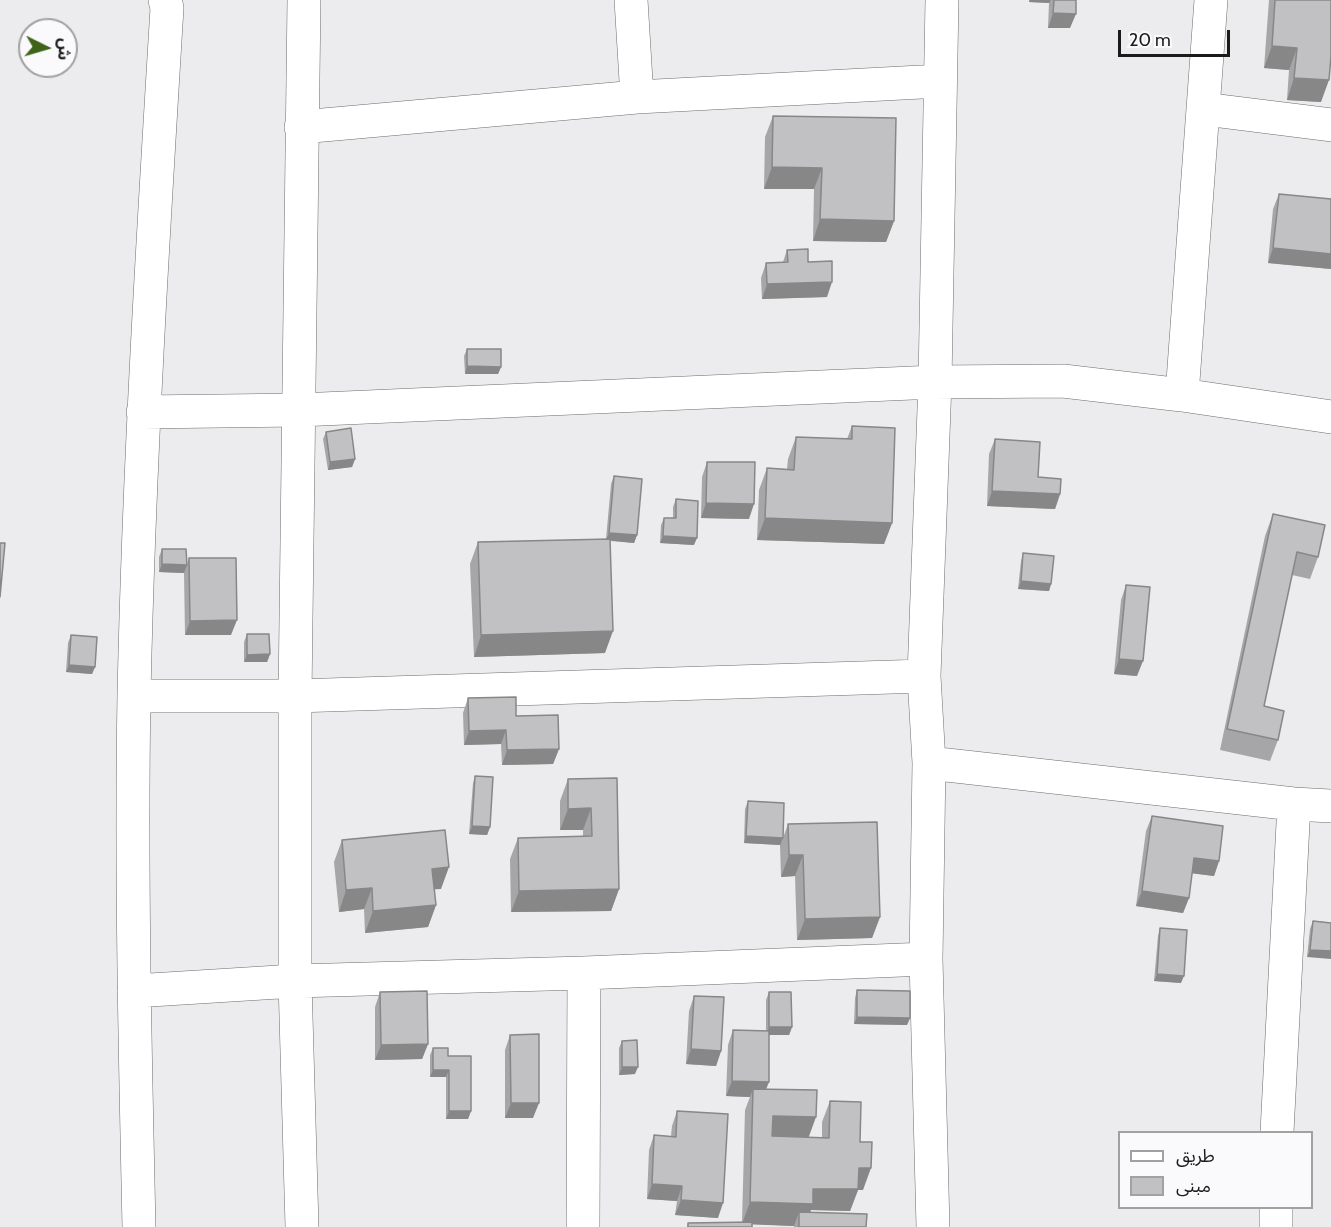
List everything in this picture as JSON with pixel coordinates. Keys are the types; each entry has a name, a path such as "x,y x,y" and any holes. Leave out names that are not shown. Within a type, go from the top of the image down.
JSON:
{"street":[{"path":"139,1227 134,991 134,696 143,412 167,8 165,0"},
{"path":"302,1227 295,981 295,696 304,0"},
{"path":"631,0 637,97"},
{"path":"933,1227 926,959 929,763 924,676 935,382 942,0"},
{"path":"1182,395 1211,0"},
{"path":"301,127 637,97 940,81"},
{"path":"1204,109 1331,125"},
{"path":"143,412 299,410 935,382 1063,381 1182,395 1331,417"},
{"path":"134,696 295,696 924,676"},
{"path":"929,763 1294,804 1331,806"},
{"path":"1277,1131 1294,804"},
{"path":"134,991 295,981 584,973 926,959"},
{"path":"583,1227 584,973"},
{"path":"1276,1209 1276,1227"}],"building":[{"path":"1054,0 1076,0 1076,14 1053,13"},
{"path":"1275,0 1331,0 1329,80 1294,78 1297,48 1272,46"},
{"path":"773,116 896,118 894,221 820,219 822,168 772,167"},
{"path":"1279,194 1331,199 1331,254 1273,248"},
{"path":"808,249 808,262 832,261 832,282 767,284 766,263 788,262 787,250"},
{"path":"467,349 501,349 501,367 467,366"},
{"path":"852,426 895,428 892,523 765,518 767,468 794,470 796,437 852,439"},
{"path":"351,428 355,459 330,462 326,432"},
{"path":"995,439 1040,442 1038,477 1061,479 1060,494 992,491"},
{"path":"707,462 755,462 754,504 706,503"},
{"path":"614,476 642,479 637,535 609,533"},
{"path":"676,499 698,501 697,538 663,536 664,518 676,518"},
{"path":"1273,514 1325,525 1318,557 1297,552 1264,706 1284,711 1278,740 1227,729"},
{"path":"610,539 613,631 481,635 478,542"},
{"path":"0,543 5,543 0,597"},
{"path":"162,549 186,549 187,565 162,564"},
{"path":"1023,553 1054,556 1051,584 1021,581"},
{"path":"189,558 236,558 237,620 190,621"},
{"path":"1126,585 1150,587 1143,661 1119,659"},
{"path":"247,634 269,634 270,654 247,655"},
{"path":"71,635 97,637 95,667 69,665"},
{"path":"516,697 516,716 558,715 559,749 507,750 506,730 469,731 468,698"},
{"path":"475,776 493,777 490,827 472,826"},
{"path":"617,778 619,889 519,891 518,838 592,836 591,808 568,809 568,779"},
{"path":"748,801 784,803 783,838 746,836"},
{"path":"1152,816 1223,826 1219,861 1194,858 1189,898 1142,891"},
{"path":"877,822 880,917 805,919 803,855 789,855 788,824"},
{"path":"445,830 449,867 432,869 436,905 373,911 372,888 346,890 342,840"},
{"path":"1313,921 1331,923 1331,951 1310,950"},
{"path":"1160,928 1187,930 1184,976 1157,974"},
{"path":"857,990 910,991 910,1018 857,1017"},
{"path":"427,991 428,1044 381,1045 380,992"},
{"path":"769,992 791,992 792,1027 769,1027"},
{"path":"694,996 724,997 721,1051 691,1049"},
{"path":"733,1030 769,1031 769,1082 732,1081"},
{"path":"539,1034 539,1103 511,1103 510,1035"},
{"path":"637,1040 638,1067 622,1067 622,1041"},
{"path":"433,1048 448,1048 448,1056 471,1056 471,1111 449,1111 449,1070 433,1070"},
{"path":"753,1089 817,1090 816,1117 773,1116 772,1136 829,1138 830,1101 861,1102 860,1142 872,1142 871,1168 859,1168 858,1189 813,1189 813,1204 750,1202"},
{"path":"677,1111 728,1114 723,1203 681,1200 682,1186 652,1184 654,1135 676,1137"},
{"path":"799,1212 867,1214 866,1227 799,1227"},
{"path":"752,1222 752,1227 688,1227 688,1223"}]}
